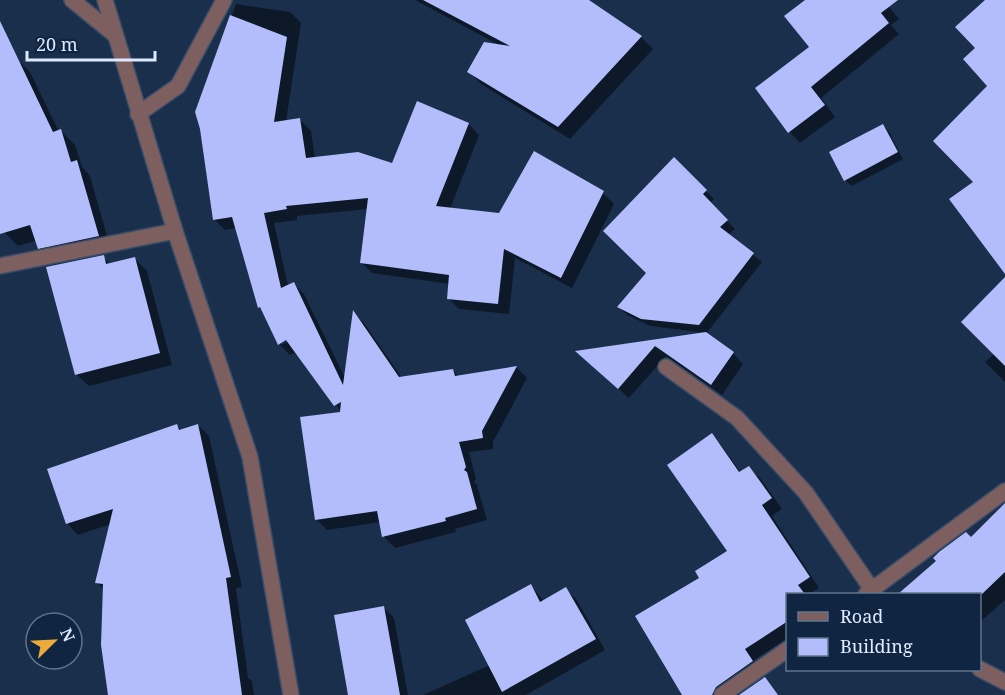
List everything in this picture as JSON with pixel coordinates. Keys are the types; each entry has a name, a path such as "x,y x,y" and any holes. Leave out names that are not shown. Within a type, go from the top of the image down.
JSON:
{"street":[{"path":"72,0 115,35"},
{"path":"105,0 175,231 250,457 291,695"},
{"path":"138,114 178,86 224,0"},
{"path":"0,266 175,231"},
{"path":"666,367 738,418 799,484 871,593 1005,491"},
{"path":"722,695 786,650"},
{"path":"981,670 1005,682"}],"building":[{"path":"423,0 589,0 642,36 558,127 467,72 484,42 510,46"},
{"path":"805,0 898,0 881,13 889,23 811,87 825,105 788,133 755,88 809,47 784,16"},
{"path":"985,0 1005,0 1005,274 949,199 973,182 933,141 987,86 963,59 975,48 955,27"},
{"path":"230,15 287,37 274,122 300,118 306,158 358,152 392,163 417,101 469,123 436,206 499,213 534,151 604,191 561,278 504,249 498,304 447,299 449,275 360,263 368,198 286,206 287,209 264,213 281,288 294,282 343,385 353,310 399,377 453,369 455,376 517,366 482,431 483,438 459,442 466,467 464,470 467,472 477,509 445,518 446,521 382,537 377,511 315,520 300,417 340,412 341,402 334,406 286,340 278,345 260,307 258,308 232,217 213,220 200,129 195,112"},
{"path":"0,21 53,132 61,129 71,162 77,160 99,236 38,249 30,225 0,234"},
{"path":"883,124 898,152 844,181 829,152"},
{"path":"674,157 707,190 703,194 728,220 720,227 754,253 699,325 641,319 617,307 646,273 603,231"},
{"path":"104,255 106,264 135,257 160,353 75,375 46,267"},
{"path":"1005,277 1005,366 961,322"},
{"path":"706,332 734,352 711,385 655,346 618,389 575,351"},
{"path":"177,424 179,430 198,424 231,577 226,578 242,695 108,695 101,645 103,584 95,583 113,509 66,524 47,469"},
{"path":"712,433 739,472 749,466 772,498 762,505 810,577 798,585 804,593 786,593 786,622 745,649 753,661 716,687 712,695 682,695 635,616 699,578 695,571 727,551 667,465"},
{"path":"1005,503 1005,572 982,594 899,593 936,561 933,558 939,552 966,532 971,537"},
{"path":"531,584 540,602 566,587 596,639 502,692 465,620"},
{"path":"384,606 400,695 348,695 334,615"},
{"path":"765,677 778,695 739,695"}]}
